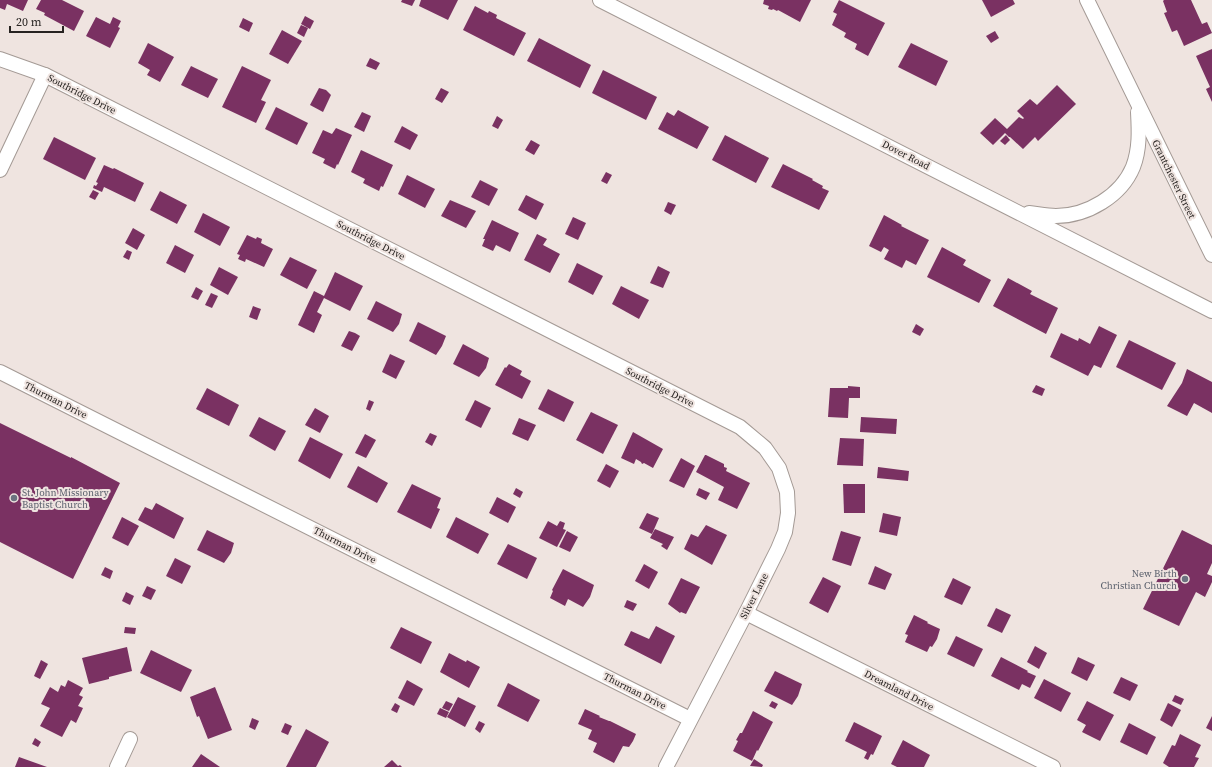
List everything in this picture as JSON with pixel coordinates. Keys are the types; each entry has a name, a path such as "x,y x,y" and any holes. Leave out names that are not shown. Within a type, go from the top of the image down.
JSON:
{"street":[{"name":"Dover Road","path":"600,0 1212,311"},
{"name":"Grantchester Street","path":"1087,0 1212,256"},
{"name":"Southridge Drive","path":"0,59 45,75 740,427"},
{"path":"0,170 45,75"},
{"name":"Grantchester Street","path":"1016,211 1057,216 1072,214 1090,208 1106,199 1122,184 1132,167 1138,144 1139,128 1136,102"},
{"name":"Thurman Drive","path":"0,372 690,719"},
{"name":"Silver Lane","path":"666,767 746,613 785,532 788,513 787,492 779,468 765,448 740,427"},
{"name":"Dreamland Drive","path":"746,613 1053,767"},
{"path":"117,767 130,739"}],"building":[{"path":"0,0 28,0 23,11 7,4 5,10 0,8"},
{"path":"41,0 62,0 84,11 74,31 36,9"},
{"path":"402,0 415,0 412,6 401,2"},
{"path":"421,0 458,0 448,20 419,6"},
{"path":"764,0 811,0 800,22 778,10 768,9 769,6 763,4"},
{"path":"839,0 885,23 868,56 855,49 857,44 844,37 846,33 832,25 837,14 833,12"},
{"path":"982,0 1013,0 1015,4 991,17"},
{"path":"1191,0 1202,24 1207,22 1212,33 1184,46 1177,30 1172,32 1164,13 1167,12 1163,1"},
{"path":"475,6 488,13 489,11 497,15 496,18 526,33 514,56 463,30"},
{"path":"305,16 314,21 310,29 301,24"},
{"path":"96,17 110,24 113,17 121,21 118,27 120,28 110,48 86,36"},
{"path":"243,18 253,23 249,32 239,27"},
{"path":"301,25 308,28 304,37 297,33"},
{"path":"282,30 302,41 288,64 269,54"},
{"path":"995,31 999,38 991,43 986,36"},
{"path":"539,38 591,65 580,88 527,61"},
{"path":"148,43 174,57 160,82 147,75 150,70 138,63"},
{"path":"911,43 948,61 936,86 898,67"},
{"path":"1212,49 1212,102 1206,89 1210,87 1196,56"},
{"path":"370,58 380,63 376,70 366,66"},
{"path":"191,66 218,79 208,98 181,85"},
{"path":"242,66 271,80 261,100 266,102 256,123 222,107"},
{"path":"603,70 657,97 646,120 592,93"},
{"path":"1057,85 1076,104 1038,141 1035,137 1023,149 1005,133 993,145 980,133 995,118 1007,129 1019,117 1024,118 1017,111 1030,99 1037,105"},
{"path":"319,88 326,90 331,95 323,112 310,105"},
{"path":"441,88 449,92 442,103 435,99"},
{"path":"276,107 308,123 297,145 265,129"},
{"path":"678,110 709,127 697,149 658,129 667,112 674,116"},
{"path":"362,112 371,116 364,132 354,127"},
{"path":"497,116 503,120 498,129 492,126"},
{"path":"402,126 418,135 410,150 394,142"},
{"path":"336,128 352,135 335,169 323,163 325,159 312,153 323,130 332,134"},
{"path":"725,135 769,158 756,183 712,160"},
{"path":"1006,135 1010,140 1005,145 1000,141"},
{"path":"54,137 96,158 85,180 43,159"},
{"path":"531,140 540,145 534,155 525,150"},
{"path":"361,150 393,165 383,187 381,186 379,191 363,183 365,179 351,172"},
{"path":"783,164 813,179 812,180 823,186 822,188 829,191 819,210 771,187"},
{"path":"104,165 113,169 114,168 144,183 135,202 104,187 102,192 93,188 94,185 96,186 98,183 96,182"},
{"path":"606,172 612,175 607,184 601,181"},
{"path":"407,175 435,189 425,208 398,194"},
{"path":"480,180 498,189 489,206 471,197"},
{"path":"93,190 99,193 95,200 89,197"},
{"path":"160,191 187,205 177,224 150,210"},
{"path":"526,195 544,204 536,220 518,210"},
{"path":"450,200 476,211 466,228 441,216"},
{"path":"668,202 676,205 671,215 664,211"},
{"path":"203,213 230,227 220,246 194,232"},
{"path":"884,215 902,225 901,226 929,240 916,265 906,260 902,268 884,259 889,250 884,247 881,252 869,246"},
{"path":"573,217 586,223 578,240 565,234"},
{"path":"492,220 519,233 510,252 496,245 493,251 482,246 485,239 483,239"},
{"path":"133,228 145,235 137,250 125,243"},
{"path":"537,234 547,239 543,245 560,254 550,273 524,260"},
{"path":"247,235 256,239 257,237 262,239 261,243 273,249 264,267 246,259 245,262 238,259 240,255 237,254"},
{"path":"175,245 194,255 185,273 166,263"},
{"path":"942,247 966,260 963,265 991,280 979,303 927,277"},
{"path":"127,250 132,252 129,260 123,257"},
{"path":"290,257 317,270 307,289 280,275"},
{"path":"577,263 603,276 593,295 568,282"},
{"path":"658,266 670,272 663,288 650,283"},
{"path":"219,267 238,277 228,295 210,285"},
{"path":"335,272 363,286 350,311 324,298 317,312 322,315 314,333 298,325 314,291 324,296"},
{"path":"1008,278 1032,291 1030,294 1058,308 1046,334 993,306"},
{"path":"621,286 649,300 639,319 612,304"},
{"path":"196,287 203,291 198,300 191,297"},
{"path":"211,293 218,296 212,308 205,305"},
{"path":"376,301 402,314 399,324 393,332 367,319"},
{"path":"253,306 261,309 257,320 249,317"},
{"path":"418,322 446,336 436,355 409,341"},
{"path":"916,324 924,329 920,336 912,332"},
{"path":"1099,326 1117,335 1101,368 1094,365 1088,376 1050,357 1061,333 1078,341 1079,338 1090,344"},
{"path":"349,331 360,336 352,351 341,346"},
{"path":"1129,340 1176,363 1162,390 1116,367"},
{"path":"463,344 489,358 486,368 479,377 453,364"},
{"path":"390,354 405,361 396,379 382,372"},
{"path":"509,364 522,371 520,375 531,381 522,399 495,385 505,367 506,368"},
{"path":"1187,369 1212,382 1212,413 1194,403 1187,416 1167,406 1182,383"},
{"path":"1036,385 1045,389 1042,396 1032,392"},
{"path":"848,386 860,387 860,398 849,398 848,418 828,417 830,388 848,388"},
{"path":"207,388 239,405 229,426 196,409"},
{"path":"548,389 574,402 564,422 538,409"},
{"path":"369,400 374,402 370,411 366,409"},
{"path":"475,400 491,408 481,428 465,420"},
{"path":"315,408 329,416 320,433 305,425"},
{"path":"591,412 618,425 603,454 576,440"},
{"path":"259,417 286,431 275,451 249,436"},
{"path":"861,417 897,419 896,434 860,432"},
{"path":"519,418 536,425 528,441 512,434"},
{"path":"0,423 71,457 120,483 73,579 0,542"},
{"path":"633,432 663,449 653,468 644,463 642,464 636,459 634,464 621,458"},
{"path":"430,433 437,436 432,446 425,442"},
{"path":"365,434 376,440 366,458 355,453"},
{"path":"310,437 343,454 330,479 298,461"},
{"path":"840,438 864,439 863,466 837,465"},
{"path":"705,455 724,464 724,467 727,468 726,471 750,483 737,509 718,500 724,487 696,472"},
{"path":"681,458 695,466 684,488 669,481"},
{"path":"606,464 619,471 610,488 597,481"},
{"path":"358,466 388,483 377,503 347,487"},
{"path":"878,467 909,471 908,481 877,478"},
{"path":"412,484 441,498 437,508 440,509 431,529 397,512"},
{"path":"843,484 865,484 865,513 844,513"},
{"path":"516,488 523,492 520,498 513,494"},
{"path":"699,488 710,493 706,500 696,495"},
{"path":"497,497 516,507 508,523 489,513"},
{"path":"156,503 184,518 174,539 138,520 145,507 152,510"},
{"path":"647,513 659,518 652,534 639,528"},
{"path":"883,513 901,517 897,536 879,532"},
{"path":"122,517 139,526 128,546 112,538"},
{"path":"456,517 489,534 478,554 446,537"},
{"path":"548,521 557,526 560,521 565,523 563,529 566,530 557,547 539,538"},
{"path":"706,525 727,535 712,565 684,549 691,534 698,537"},
{"path":"655,529 674,537 667,550 661,546 663,544 650,538"},
{"path":"207,530 234,543 231,553 224,563 197,550"},
{"name":"New Birth Christian Church","path":"1182,530 1212,545 1212,563 1207,574 1212,576 1212,582 1205,597 1196,592 1179,626 1143,609"},
{"path":"567,531 578,537 570,552 559,547"},
{"path":"841,531 861,537 851,566 832,560"},
{"path":"508,544 537,558 527,579 497,564"},
{"path":"175,558 191,566 182,584 166,576"},
{"path":"644,564 658,572 649,589 635,581"},
{"path":"875,566 892,574 885,590 868,584"},
{"path":"105,567 113,571 110,579 101,575"},
{"path":"563,569 594,585 590,597 583,607 568,599 565,606 550,598 553,591 552,590"},
{"path":"823,577 841,586 828,613 809,603"},
{"path":"681,578 700,587 686,614 680,613 668,604"},
{"path":"953,578 971,587 962,605 944,597"},
{"path":"147,586 156,590 151,600 142,596"},
{"path":"126,592 134,596 130,605 122,601"},
{"path":"627,600 637,604 633,611 624,607"},
{"path":"996,608 1011,615 1002,633 987,626"},
{"path":"914,615 940,629 937,639 932,647 930,646 927,652 905,642 908,635 905,634"},
{"path":"656,626 675,636 661,664 624,645 631,631 649,639"},
{"path":"125,627 136,628 135,634 124,633"},
{"path":"401,627 432,642 421,664 390,648"},
{"path":"956,636 983,649 974,667 947,654"},
{"path":"1035,646 1047,653 1039,669 1027,662"},
{"path":"127,647 132,671 89,684 82,658"},
{"path":"151,650 192,670 181,692 140,673"},
{"path":"449,653 466,662 467,660 480,667 469,688 440,672"},
{"path":"1001,657 1036,676 1030,688 1022,684 1019,690 991,676"},
{"path":"1078,657 1095,665 1087,681 1071,673"},
{"path":"41,660 48,664 40,679 34,676"},
{"path":"775,671 802,684 798,696 792,705 764,691"},
{"path":"1121,677 1138,685 1130,701 1113,693"},
{"path":"1044,679 1071,693 1061,712 1034,698"},
{"path":"68,680 83,688 79,695 83,697 78,706 83,708 76,723 71,720 62,737 40,726 50,708 41,704 50,687 58,692 61,685 65,687"},
{"path":"407,680 423,689 414,706 398,698"},
{"path":"508,683 540,700 528,722 497,706"},
{"path":"215,687 232,730 208,739 199,716 197,717 190,697"},
{"path":"1175,695 1184,699 1181,705 1172,701"},
{"path":"458,697 476,706 465,727 447,717"},
{"path":"446,701 453,704 449,711 442,708"},
{"path":"772,701 778,704 775,709 769,706"},
{"path":"1087,701 1114,715 1100,741 1082,732 1086,725 1077,720"},
{"path":"395,703 400,706 397,713 391,710"},
{"path":"1168,703 1181,710 1172,727 1160,720"},
{"path":"440,708 449,712 446,718 437,714"},
{"path":"585,709 636,734 629,747 623,746 614,763 593,752 597,743 588,739 592,730 578,724"},
{"path":"753,711 773,722 752,761 733,751 738,741 736,740 740,733 742,733"},
{"path":"1212,716 1212,731 1206,728"},
{"path":"252,718 259,721 255,730 249,727"},
{"path":"479,721 485,724 480,733 475,729"},
{"path":"854,722 882,736 873,755 871,754 868,760 864,758 867,752 845,741"},
{"path":"285,723 292,726 288,735 281,732"},
{"path":"1129,723 1156,737 1147,755 1120,742"},
{"path":"306,729 329,742 316,767 286,767"},
{"path":"1180,734 1201,745 1195,757 1199,758 1194,767 1169,767 1163,763 1172,745 1175,746"},
{"path":"35,738 41,742 38,747 32,744"},
{"path":"903,740 930,755 924,767 897,767 891,764"},
{"path":"201,754 220,767 192,767"},
{"path":"19,757 47,767 15,767"},
{"path":"754,759 763,765 762,767 750,766"},
{"path":"392,760 398,766 400,765 402,767 384,767"}],"place":[{"name":"St. John Missionary Baptist Church","path":"14,498"},
{"name":"New Birth Christian Church","path":"1185,579"}]}
